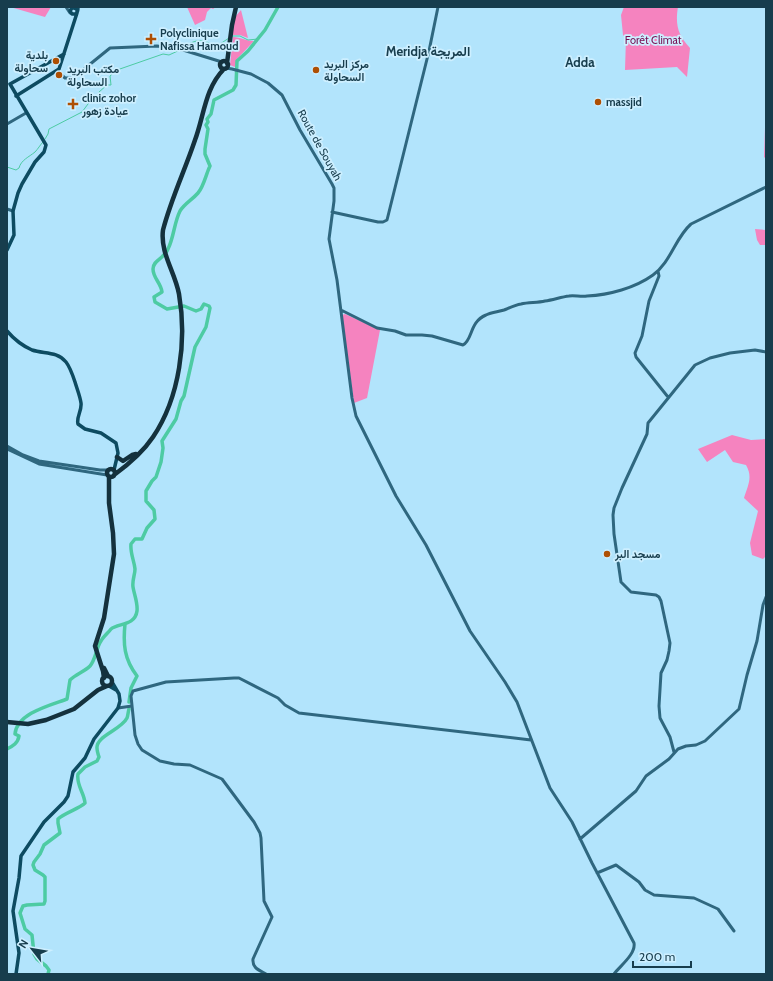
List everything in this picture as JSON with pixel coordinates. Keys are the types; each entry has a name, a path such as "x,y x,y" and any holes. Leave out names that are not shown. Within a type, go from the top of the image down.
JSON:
{"highway":[{"path":"111,473 134,459 149,443 157,431 167,410 182,358 179,310 174,286 159,237 162,222 195,135 204,99 226,66 226,55 234,7"},
{"path":"109,684 105,679 95,643 102,627 114,554 113,533 109,507 111,473 136,454 147,441 163,413 171,388 179,353 179,310"},
{"path":"117,458 123,461 136,454"},
{"path":"96,648 106,619 117,549 111,503 111,473"},
{"path":"7,720 24,722 38,722 66,713 109,684 111,678 105,679 82,700 65,711 42,719 24,722"}],"main road":[{"path":"16,96 57,71 61,66 78,7"},
{"path":"70,9 76,8 77,12"},
{"path":"70,9 75,15 77,12"},
{"path":"70,9 75,20"},
{"path":"7,250 14,235 13,211 15,202 22,184 34,162 44,152 46,143 26,113 10,84 64,54"},
{"path":"7,331 30,349 56,354 65,360 81,402 81,409 77,421 78,424 84,429 101,433 112,440 117,447 117,458 111,473"},
{"path":"16,974 18,953 13,911 21,856 44,822 68,796 73,772 85,758 94,739 118,708 120,701 119,694 109,684"}],"street":[{"path":"332,212 378,222 387,220 438,7"},
{"name":"Route de Souyah","path":"57,71 65,78 73,78 110,48 155,45 183,50 240,70 262,80 276,89 285,98 300,130 332,184 334,196 329,239 337,280 352,398 356,416 391,486 426,545 470,631 517,702 550,788 566,811 634,943 635,947 632,952 614,974"},
{"path":"7,124 26,113"},
{"path":"341,310 377,328 395,331 406,335 432,336 463,345 468,341 475,324 486,315 519,304 545,302 570,295 586,296 606,293 635,284 658,271 681,234 691,224 766,187"},
{"path":"7,209 13,211"},
{"path":"658,271 659,276 649,301 642,336 635,353 636,357 668,397"},
{"path":"674,752 670,737 660,718 659,706 661,673 667,660 670,643 661,601 656,595 631,592 621,582 613,520 614,508 637,457 642,441 647,434 648,423 695,365 710,358 730,353 755,350 766,352"},
{"path":"7,446 41,463"},
{"path":"7,449 28,460 41,463 111,473"},
{"path":"580,839 636,791 646,776 669,759 674,752 682,747 692,744 696,745 705,741 739,709 757,640 763,605 766,597"},
{"path":"266,974 255,968 253,964 253,959 272,917 264,902 260,838 258,829 222,779 190,765 160,761 142,750 136,738 131,695 133,691 166,682 240,678 278,698 290,709 299,713 532,740"},
{"path":"118,708 132,706"},
{"path":"597,873 616,865 639,882 645,890 654,895 694,898 703,901 718,909 734,931"}],"green space":[{"path":"10,7 51,7 45,17"},
{"path":"187,7 216,7 213,9 211,8 207,12 205,20 195,25"},
{"name":"Forêt Climat","path":"624,7 678,7 678,29 690,48 687,77 677,67 625,70 626,38 623,35 621,15"},
{"path":"241,10 248,38 240,35 232,35 235,17"},
{"path":"233,37 254,41 237,59 235,67 230,65"},
{"path":"766,98 766,159 764,157"},
{"path":"755,229 766,230 766,245 760,245 757,240"},
{"path":"345,314 380,330 367,398 354,403 342,315"},
{"path":"732,435 751,440 766,439 766,556 763,559 752,555 750,543 758,511 744,498 749,477 746,465 733,462 725,450 707,462 698,449"}],"waterway":[{"path":"7,749 18,741 19,736 15,734 17,727 28,715 44,707 67,699 70,680 90,666 94,660 99,644 111,629 130,622 136,616 137,605 133,584 135,569 131,544 135,539 142,539 147,528 155,519 154,510 146,501 146,491 156,477 161,462 163,448 162,441 176,419 184,396 195,347 206,327 210,308 204,304 201,309 196,311 184,306 167,309 155,302 154,297 162,292 154,275 153,266 166,252 170,244 176,220 180,211 200,190 210,166 205,154 208,129 206,125 208,122 207,119 211,114 214,100 233,90 236,85 237,61 248,51 265,30 278,7"},
{"path":"232,36 240,36 248,40 258,39"},
{"path":"182,48 197,41 204,41 217,46 229,38"},
{"path":"45,139 49,129 82,112 91,100 100,97 99,92 107,85 111,85 110,76 117,70 163,54 169,55 180,50"},
{"path":"7,167 16,170 19,168 23,161 35,152 43,142"},
{"path":"125,624 125,651 129,664 137,676 131,688 129,702"},
{"path":"48,974 49,970 37,959 34,954 32,935 25,929 20,913 23,906 44,904 45,901 45,877 35,870 33,865 44,845 60,833 58,819 85,803 78,782 78,774 85,767 97,761 99,757 97,749 100,740 124,722 129,709"}],"place":[{"name":"Polyclinique Nafissa Hamoud","path":"151,39"},
{"name":"بلدية سحاولة","path":"56,61"},
{"name":"مركز البريد السحاولة","path":"316,70"},
{"name":"مكتب البريد السحاولة","path":"59,75"},
{"name":"massjid","path":"598,102"},
{"name":"clinic zohor عيادة زهور","path":"73,104"},
{"name":"مسجد البر","path":"607,554"}],"district":[{"name":"Meridja المريجة","path":"428,51"},
{"name":"Adda","path":"580,62"}]}
